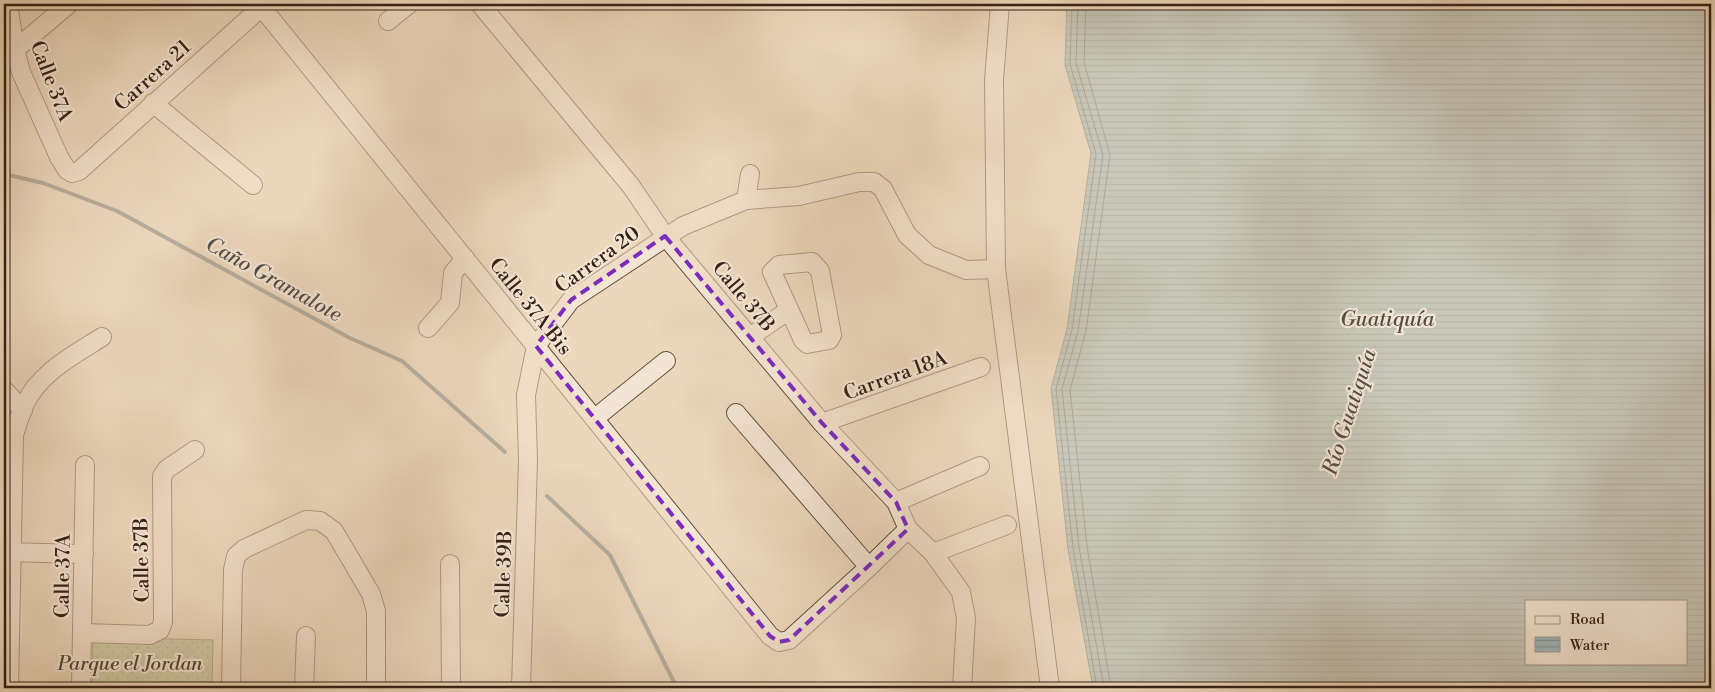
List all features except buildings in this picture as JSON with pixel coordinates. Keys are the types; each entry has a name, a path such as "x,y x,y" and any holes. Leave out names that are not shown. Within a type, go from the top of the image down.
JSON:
{"street":[{"name":"Calle 37A","path":"8,4 9,54 67,170"},
{"path":"9,54 69,4"},
{"path":"388,21 409,4"},
{"name":"Calle 37B","path":"480,4 631,186 665,236 822,423 896,502 908,529 932,553 961,592 966,618 962,688"},
{"path":"1000,4 994,80 996,269 1050,688"},
{"name":"Carrera 21","path":"67,170 72,173 79,171 261,5"},
{"name":"Calle 37A Bis","path":"261,5 770,636 779,642 789,640 869,568"},
{"path":"153,103 253,185"},
{"path":"746,200 750,174"},
{"name":"Carrera 20","path":"528,461 526,395 536,346 571,300 682,226 746,200 799,196 859,182 874,182 883,189 908,235 929,255 966,270 996,269"},
{"path":"428,328 450,303 452,274 465,258"},
{"path":"812,262 820,271 831,339 807,344 789,310 772,272 779,265 812,262"},
{"path":"750,337 789,310"},
{"path":"9,688 8,552 14,435 22,410 38,383 60,363 102,337"},
{"path":"595,418 666,361"},
{"name":"Carrera 18A","path":"822,423 982,366"},
{"path":"4,390 22,410"},
{"path":"736,413 869,568 908,529"},
{"name":"Calle 37B","path":"82,633 150,635 160,630 163,622 162,476 167,469 195,450"},
{"name":"Calle 39B","path":"522,688 528,461"},
{"name":"Calle 37A","path":"80,688 85,465"},
{"path":"896,502 980,466"},
{"path":"231,688 233,570 236,556 244,549 306,520 320,521 334,531 371,594 378,627 376,688"},
{"path":"932,553 1007,525"},
{"path":"8,552 84,554"},
{"path":"450,564 451,688"},
{"path":"304,688 306,636"}],"highlighted area":[{"path":"665,236 822,423 896,502 908,529 789,640 779,642 770,636 536,346 571,300"}],"green space":[{"name":"Parque el Jordan","path":"93,637 213,640 212,688 92,688"}],"water":[{"name":"Guatiquía","path":"1067,4 1711,4 1711,688 1093,688 1068,549 1051,388 1067,329 1091,153 1065,65"}],"waterway":[{"name":"Caño Gramalote","path":"4,174 43,183 117,211 350,338 402,361 505,452"},
{"name":"Caño Gramalote","path":"547,496 610,555 677,688"}],"water label":[{"name":"Río Guatiquía","path":"1349,412"}]}
